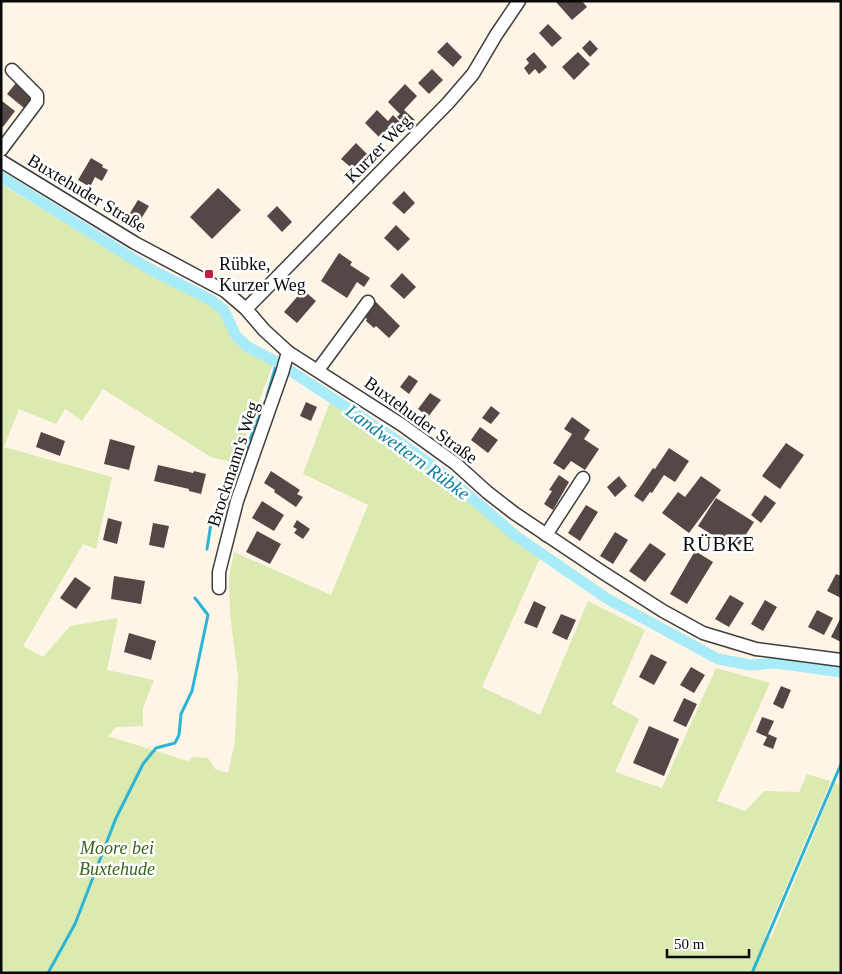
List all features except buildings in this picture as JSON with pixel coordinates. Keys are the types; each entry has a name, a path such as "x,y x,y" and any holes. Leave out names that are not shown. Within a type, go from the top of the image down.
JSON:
{"street":[{"name":"Kurzer Weg","path":"246,309 448,103 473,74 519,1"},
{"path":"1,150 37,102 37,95 12,70"},
{"name":"Buxtehuder Straße","path":"1,161 135,243 226,291 246,309 287,356 318,370 402,425 456,464 500,502 546,535 662,610 703,633 756,649 841,660"},
{"path":"318,370 368,302"},
{"name":"Brockmann's Weg","path":"219,588 219,572 237,501 287,356"},
{"path":"546,535 583,478"}],"green space":[{"name":"Moore bei Buxtehude","path":"1,184 142,270 210,302 222,311 232,336 244,349 273,364 236,463 211,457 103,389 82,421 65,409 56,424 19,409 4,447 112,477 96,549 83,544 23,646 43,657 70,626 118,618 107,670 154,680 143,708 143,726 116,727 108,736 188,761 193,757 208,758 215,769 228,773 235,741 238,676 230,615 229,578 234,552 331,595 368,505 303,474 330,402 396,445 455,487 540,558 482,687 540,715 588,601 645,630 612,704 639,719 615,772 662,788 716,668 770,683 717,801 745,811 764,791 799,792 807,774 831,781 765,936 771,938 835,783 841,786 841,973 1,973"}],"waterway":[{"name":"Landwettern Rübke","path":"1,177 148,268 211,300 224,310 236,336 248,347 277,362 398,441 445,475 516,536 606,598 718,659 750,665 776,663 841,672"},
{"path":"267,396 277,362"},
{"path":"207,549 212,517 232,484 265,402"},
{"path":"48,973 75,924 116,818 143,764 156,748 175,743 179,735 181,714 192,691 208,615 195,598"},
{"path":"752,973 841,764"}],"place":[{"name":"Rübke, Kurzer Weg","path":"209,274"}],"district":[{"name":"RÜBKE","path":"719,544"}]}
